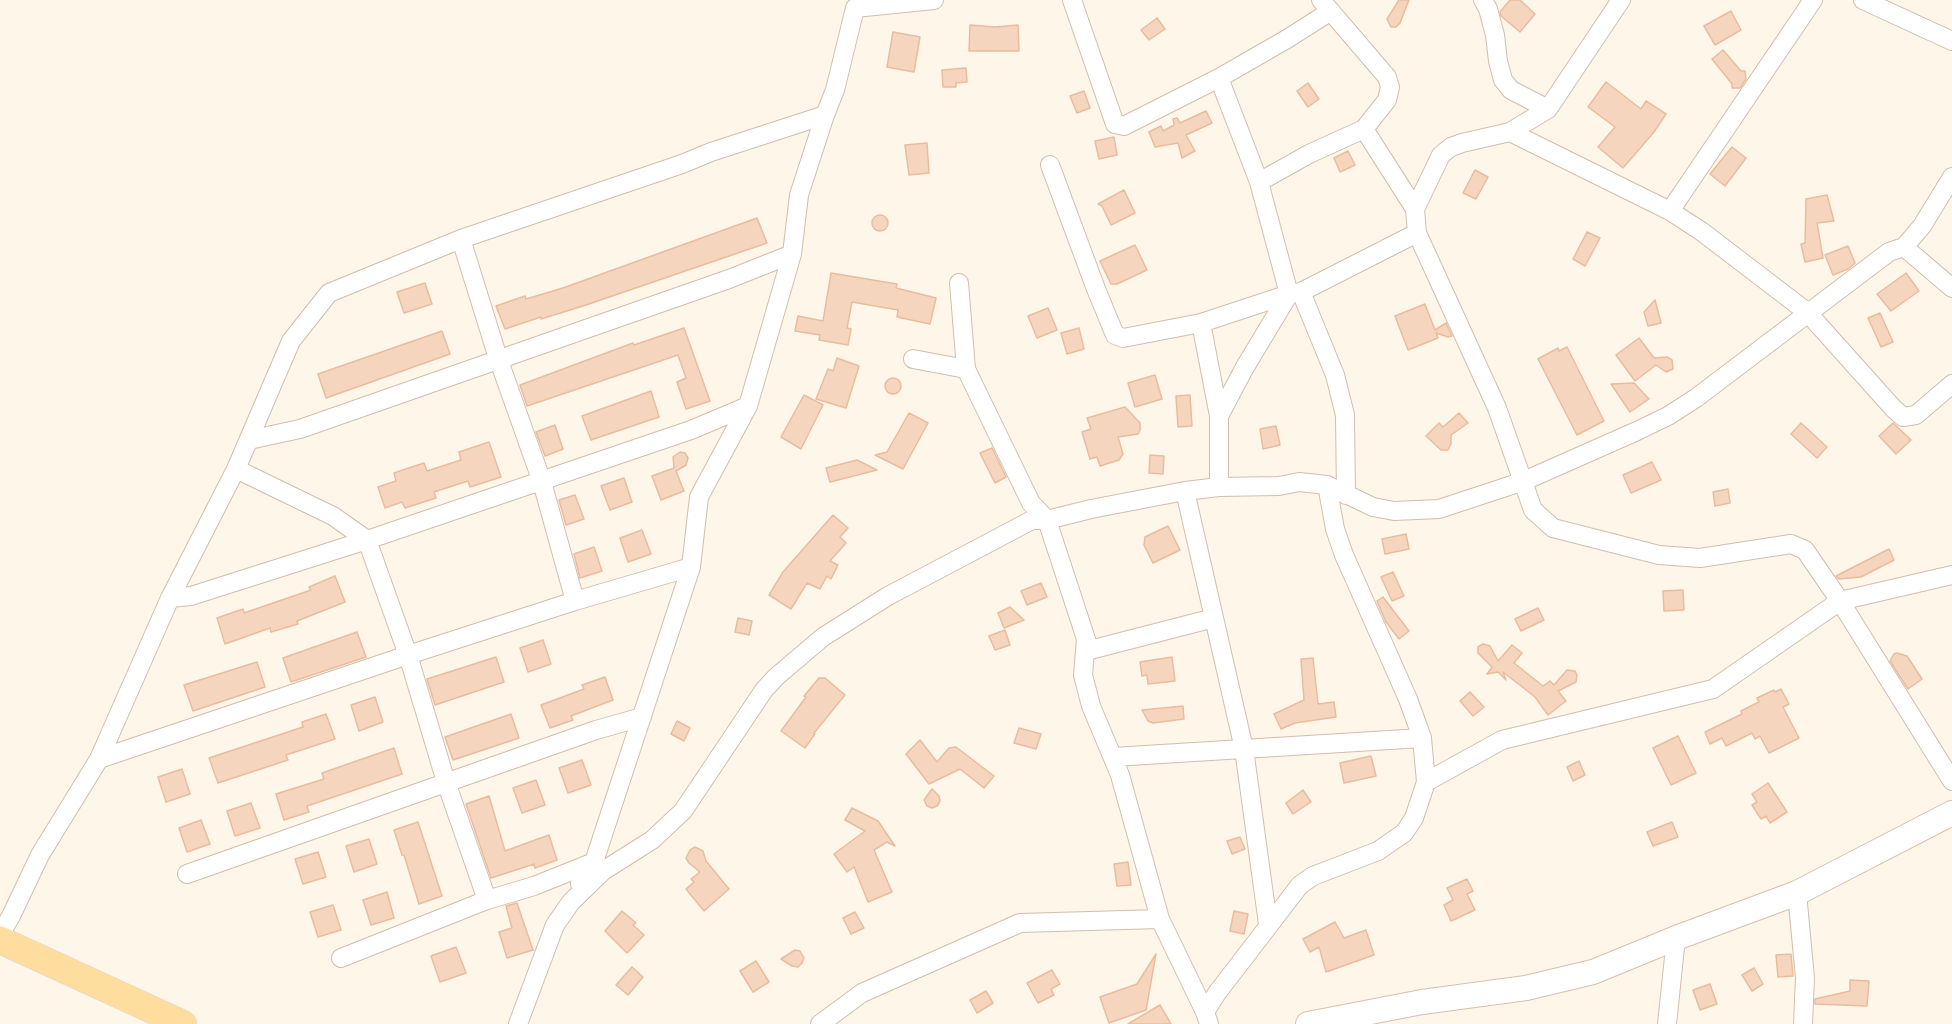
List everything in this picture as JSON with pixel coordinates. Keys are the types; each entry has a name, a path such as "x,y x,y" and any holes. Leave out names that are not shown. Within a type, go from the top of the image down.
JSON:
{"main road":[{"path":"0,940 183,1024"}],"street":[{"path":"518,1024 555,925 594,862 691,567 699,498 748,406 792,254 800,195 835,90 856,4 934,0"},
{"path":"1072,0 1115,124 1124,126 1219,78 1287,39 1326,5 1387,77 1389,87 1387,100 1364,129 1258,182"},
{"path":"1483,0 1488,9 1495,35 1503,80 1510,90 1548,109"},
{"path":"1414,209 1441,155 1451,147 1510,132 1548,109 1621,0"},
{"path":"1670,211 1813,0"},
{"path":"1863,0 1952,41"},
{"path":"1219,78 1258,182 1295,293 1335,375 1345,415 1346,495"},
{"path":"0,934 40,855 99,759 171,598 236,470 291,340 329,293 460,239 825,115"},
{"path":"1364,129 1414,209 1417,233 1497,408 1533,510 1553,528 1659,555 1700,558 1791,544 1805,550 1840,601 1952,781"},
{"path":"1510,132 1670,211 1701,231 1808,312 1903,417 1916,415 1952,384"},
{"path":"1050,165 1096,289 1115,334 1123,338 1201,323 1295,293 1417,233"},
{"path":"555,925 571,902 603,871 652,840 683,812 764,690 776,677 823,637 888,596 1032,520 1047,520 1185,491 1219,487 1279,486 1299,482 1327,485 1373,507 1394,511 1439,509 1524,481 1668,416 1696,398 1888,252 1904,247 1922,226 1952,177"},
{"path":"460,239 498,358 542,482 575,601"},
{"path":"1904,247 1952,288"},
{"path":"249,440 300,429 729,279 792,254"},
{"path":"959,284 966,369 1031,503 1047,520 1086,639 1083,675 1091,706 1120,775 1160,920 1207,1018"},
{"path":"1220,416 1245,367 1295,293"},
{"path":"1201,323 1220,416 1219,487"},
{"path":"913,359 966,369"},
{"path":"171,598 191,596 542,482 691,430 748,406"},
{"path":"236,470 333,516 367,540 408,655 446,782 487,900"},
{"path":"1207,1018 1217,993 1300,885 1314,876 1378,851 1404,833 1414,818 1426,782 1422,738 1408,699 1344,555 1335,530 1327,485"},
{"path":"1185,491 1244,749 1268,924"},
{"path":"99,759 408,655 575,601 691,567"},
{"path":"1426,782 1502,740 1713,689 1840,601 1952,575"},
{"path":"1086,651 1214,618"},
{"path":"186,874 596,730 642,717"},
{"path":"1113,757 1422,738"},
{"path":"1308,1024 1422,1002 1570,979 1593,972 1797,893 1952,813"},
{"path":"341,958 487,900 534,886 594,862"},
{"path":"1797,893 1805,978 1803,1024"},
{"path":"820,1024 862,993 1020,923 1160,920"},
{"path":"1667,1024 1676,938"}],"building":[{"path":"1399,0 1409,0 1400,23 1396,27 1391,27 1387,19"},
{"path":"1510,0 1520,0 1535,14 1520,32 1501,16 1500,12"},
{"path":"1731,11 1741,30 1715,45 1704,26"},
{"path":"1157,18 1165,29 1149,40 1141,30"},
{"path":"970,25 995,27 1018,25 1019,51 969,51"},
{"path":"893,32 920,37 914,72 887,67"},
{"path":"1723,50 1741,71 1745,71 1746,79 1740,88 1732,88 1732,84 1712,59"},
{"path":"966,68 967,82 956,83 956,87 943,87 942,70"},
{"path":"1606,82 1641,109 1646,101 1666,114 1654,132 1623,168 1598,147 1615,127 1588,107"},
{"path":"1308,83 1319,99 1308,107 1297,91"},
{"path":"1084,91 1090,108 1077,113 1070,96"},
{"path":"1206,111 1212,123 1186,135 1195,151 1182,158 1178,143 1155,147 1149,132 1161,126 1163,131 1174,125 1173,119 1177,118 1180,123"},
{"path":"1114,137 1117,155 1099,159 1095,141"},
{"path":"927,143 929,173 909,175 905,145"},
{"path":"1732,147 1746,158 1725,186 1710,174"},
{"path":"1348,151 1355,165 1340,172 1334,158"},
{"path":"1475,170 1488,177 1476,199 1463,193"},
{"path":"1124,190 1135,213 1111,225 1102,206 1098,204"},
{"path":"1827,195 1834,221 1817,223 1823,258 1805,262 1801,244 1805,243 1806,199"},
{"path":"880,215 888,223 880,231 872,223"},
{"path":"757,218 767,243 586,305 505,329 496,306 525,296 526,299 563,288"},
{"path":"1587,232 1600,238 1585,266 1573,259"},
{"path":"1135,245 1147,270 1117,284 1111,284 1100,261"},
{"path":"1848,246 1855,263 1848,269 1833,275 1825,255"},
{"path":"831,273 897,284 896,288 936,298 930,324 897,317 898,310 852,302 847,328 851,329 848,345 819,340 820,335 795,331 798,316 823,321"},
{"path":"1906,273 1919,291 1891,311 1877,294"},
{"path":"425,283 432,304 404,313 397,292"},
{"path":"1655,300 1661,323 1648,326 1644,312"},
{"path":"1425,304 1435,330 1446,323 1452,336 1436,333 1438,338 1408,350 1395,316"},
{"path":"1048,308 1057,330 1037,338 1028,316"},
{"path":"1880,313 1893,342 1881,347 1868,318"},
{"path":"684,328 710,401 686,409 677,382 686,378 678,355 527,406 520,385 633,343 634,345"},
{"path":"1079,328 1084,349 1067,354 1061,333"},
{"path":"442,331 450,354 326,398 318,374"},
{"path":"1639,338 1654,358 1667,357 1672,360 1673,369 1666,372 1656,365 1635,381 1616,355"},
{"path":"1567,347 1604,421 1577,435 1538,359 1558,348 1559,351"},
{"path":"837,358 859,366 846,408 816,399 828,369 833,371"},
{"path":"1155,375 1162,399 1135,407 1128,383"},
{"path":"893,378 901,386 893,394 885,386"},
{"path":"1634,383 1649,399 1630,412 1611,384"},
{"path":"651,391 659,417 591,440 582,416"},
{"path":"804,395 823,405 801,449 781,437"},
{"path":"1190,395 1192,426 1178,427 1176,396"},
{"path":"1125,407 1140,423 1140,430 1138,434 1118,437 1123,454 1119,460 1100,466 1097,457 1090,459 1082,432 1091,429 1087,418"},
{"path":"909,413 928,423 903,469 875,455 887,452"},
{"path":"1459,413 1468,423 1451,435 1448,450 1441,450 1426,436 1439,423 1443,427"},
{"path":"1801,423 1827,447 1817,458 1791,434"},
{"path":"1893,423 1911,440 1896,454 1879,436"},
{"path":"555,425 563,449 545,456 536,432"},
{"path":"1276,426 1280,445 1263,449 1260,429"},
{"path":"489,442 501,477 470,487 468,481 434,492 436,498 405,508 402,502 385,508 378,487 396,481 394,473 424,463 427,471 461,460 459,452"},
{"path":"992,448 1006,477 995,483 980,453"},
{"path":"680,452 685,453 688,458 686,465 676,471 684,491 661,500 652,476 674,468 673,457"},
{"path":"1150,455 1164,456 1163,474 1149,473"},
{"path":"857,460 877,470 830,482 826,468"},
{"path":"1652,462 1661,480 1631,493 1623,475"},
{"path":"624,478 632,502 610,510 601,486"},
{"path":"1728,489 1730,503 1715,506 1713,492"},
{"path":"575,495 584,519 566,525 559,500"},
{"path":"833,515 848,528 840,537 846,543 830,561 838,565 831,579 827,576 820,589 807,583 791,609 769,595 783,572"},
{"path":"1168,526 1180,550 1153,563 1144,545 1145,537"},
{"path":"642,530 651,554 628,562 620,538"},
{"path":"1406,534 1409,549 1385,554 1382,539"},
{"path":"594,547 602,571 580,578 574,554"},
{"path":"1889,549 1894,560 1861,577 1839,579 1836,576"},
{"path":"1393,572 1404,596 1392,601 1381,577"},
{"path":"335,576 345,602 297,621 298,624 271,632 270,628 225,644 217,618 243,609 244,613 311,590 309,587"},
{"path":"1041,583 1047,597 1027,605 1021,591"},
{"path":"1683,590 1684,610 1664,611 1663,591"},
{"path":"1383,597 1409,631 1399,639 1386,622 1377,601"},
{"path":"1010,607 1024,620 1004,628 998,613"},
{"path":"1538,608 1544,620 1521,631 1515,619"},
{"path":"738,618 752,621 749,635 735,632"},
{"path":"1005,630 1010,645 995,650 989,636"},
{"path":"357,632 366,657 291,682 283,658"},
{"path":"543,640 551,664 528,672 520,648"},
{"path":"1483,644 1490,646 1498,661 1512,645 1522,653 1514,663 1543,686 1550,681 1554,685 1567,670 1575,671 1576,682 1558,691 1566,701 1548,715 1535,697 1503,672 1506,680 1498,672 1487,674 1492,667 1478,653 1478,647"},
{"path":"1897,653 1907,656 1922,679 1908,689 1890,661"},
{"path":"496,657 504,682 435,705 427,679"},
{"path":"1172,657 1175,681 1148,684 1147,675 1142,676 1140,662"},
{"path":"1313,658 1318,704 1334,702 1336,717 1295,723 1281,729 1274,714 1304,700 1301,659"},
{"path":"257,662 265,687 193,711 184,685"},
{"path":"605,677 613,700 571,716 573,720 550,728 541,705 584,689 582,685"},
{"path":"819,678 825,678 845,695 814,733 805,748 781,731"},
{"path":"1781,689 1789,704 1783,707 1799,738 1769,753 1760,736 1755,739 1752,733 1726,746 1722,738 1710,744 1705,732 1742,714 1741,711 1759,702 1757,698"},
{"path":"1470,692 1484,707 1473,716 1460,701"},
{"path":"375,697 383,722 359,731 351,705"},
{"path":"1183,706 1184,719 1153,723 1148,721 1142,710"},
{"path":"326,714 335,739 286,755 288,760 218,783 209,758 303,727 302,722"},
{"path":"511,714 519,738 453,760 445,737"},
{"path":"677,721 690,728 684,741 671,734"},
{"path":"1019,728 1041,734 1036,749 1014,743"},
{"path":"1678,736 1696,773 1671,785 1653,748"},
{"path":"920,740 937,762 949,748 956,747 994,776 984,788 960,769 929,784 906,754"},
{"path":"394,748 402,774 307,806 309,812 284,820 276,794 324,779 322,773"},
{"path":"1371,756 1376,776 1344,783 1340,763"},
{"path":"582,760 591,785 568,793 559,768"},
{"path":"1579,761 1585,775 1573,781 1567,767"},
{"path":"182,769 190,794 166,802 158,777"},
{"path":"536,780 545,805 522,813 513,788"},
{"path":"1768,783 1787,812 1770,823 1766,816 1761,819 1752,805 1757,802 1752,794"},
{"path":"932,789 939,796 940,801 932,808 927,806 924,800"},
{"path":"1303,790 1311,802 1293,814 1286,803"},
{"path":"489,796 505,851 549,835 557,860 535,868 534,864 491,878 466,804"},
{"path":"251,803 260,828 235,836 227,811"},
{"path":"852,808 878,821 895,846 887,842 874,850 892,892 868,902 854,867 847,872 834,854 865,831 845,820"},
{"path":"201,820 210,844 187,852 179,828"},
{"path":"418,822 442,896 419,904 394,830"},
{"path":"1672,822 1678,837 1653,846 1647,832"},
{"path":"1240,837 1245,849 1232,854 1227,841"},
{"path":"369,839 377,864 354,872 346,846"},
{"path":"695,847 703,851 706,861 729,889 704,911 686,889 694,882 691,879 700,872 686,858 690,850"},
{"path":"318,852 326,877 303,884 295,859"},
{"path":"1128,862 1131,885 1117,886 1114,864"},
{"path":"1467,879 1473,891 1467,894 1475,910 1451,921 1444,905 1453,900 1447,888"},
{"path":"387,892 394,918 371,925 363,900"},
{"path":"517,903 533,950 507,958 499,932 512,928 506,906"},
{"path":"333,905 341,930 318,937 310,912"},
{"path":"622,911 636,923 633,925 644,935 627,953 605,931"},
{"path":"1234,911 1248,914 1244,934 1230,931"},
{"path":"855,912 864,928 851,934 843,918"},
{"path":"1335,922 1344,938 1366,930 1374,955 1326,972 1319,947 1310,952 1303,939"},
{"path":"456,947 466,973 440,982 431,956"},
{"path":"795,950 800,951 804,958 798,967 781,959"},
{"path":"1156,954 1146,1010 1109,1023 1100,997 1137,984"},
{"path":"1791,954 1793,976 1778,977 1776,955"},
{"path":"756,961 769,982 753,992 740,971"},
{"path":"632,967 643,977 628,995 616,985"},
{"path":"1754,968 1763,984 1752,991 1742,975"},
{"path":"1052,970 1060,984 1051,989 1054,995 1038,1003 1027,983"},
{"path":"1850,980 1869,981 1867,1006 1815,1004 1815,999 1850,991"},
{"path":"1710,984 1717,1004 1700,1010 1693,990"},
{"path":"986,991 993,1003 977,1013 970,1000"},
{"path":"1160,1005 1171,1024 1128,1024"}]}
